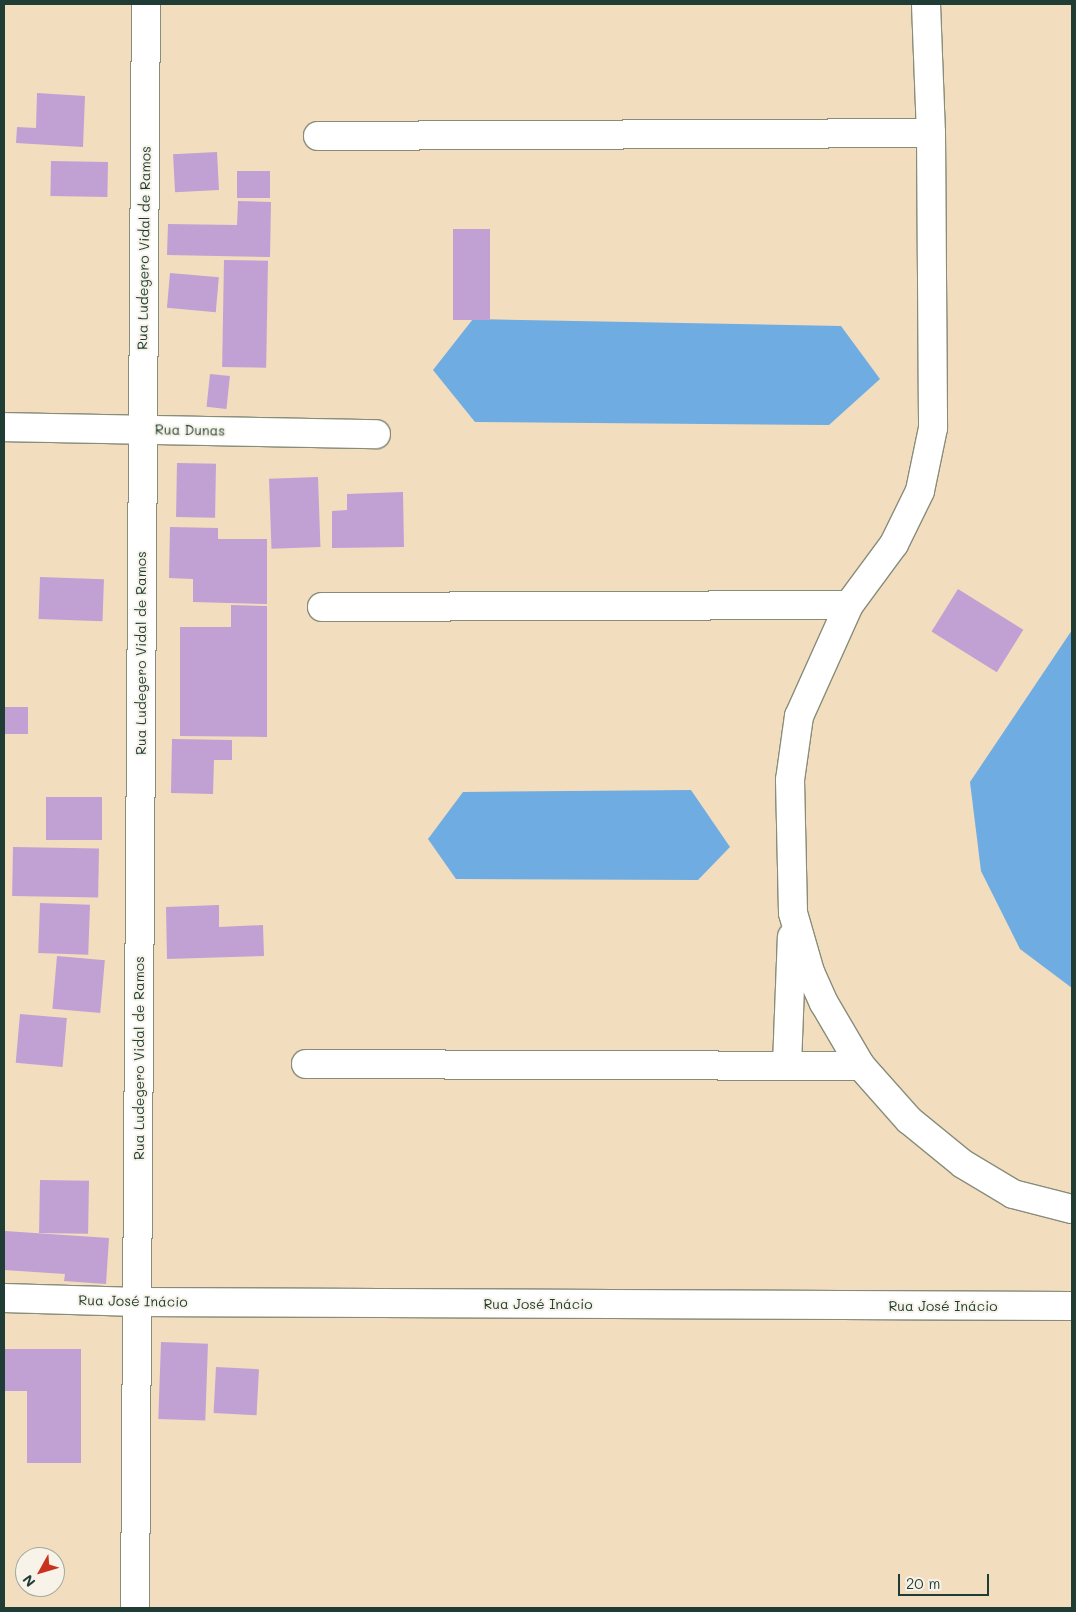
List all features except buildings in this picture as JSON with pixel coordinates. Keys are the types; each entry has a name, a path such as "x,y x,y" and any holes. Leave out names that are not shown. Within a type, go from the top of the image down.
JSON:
{"street":[{"name":"Rua Ludegero Vidal de Ramos","path":"135,1608 146,4"},
{"path":"787,1065 793,913 790,780 799,716 849,605 894,544 920,491 932,428 931,133 926,4"},
{"path":"318,136 931,133"},
{"name":"Rua Dunas","path":"4,427 142,428 376,434"},
{"path":"322,607 849,605"},
{"path":"793,913 810,972 861,1066 909,1120 963,1164 1013,1194 1072,1209"},
{"path":"306,1064 861,1066"},
{"name":"Rua José Inácio","path":"4,1298 138,1302 1072,1306"}],"water":[{"path":"473,319 841,326 880,379 829,425 475,422 433,370"},
{"path":"1072,630 1072,988 1020,949 981,871 970,782"},
{"path":"691,790 730,847 698,880 456,879 428,839 463,792"}]}
